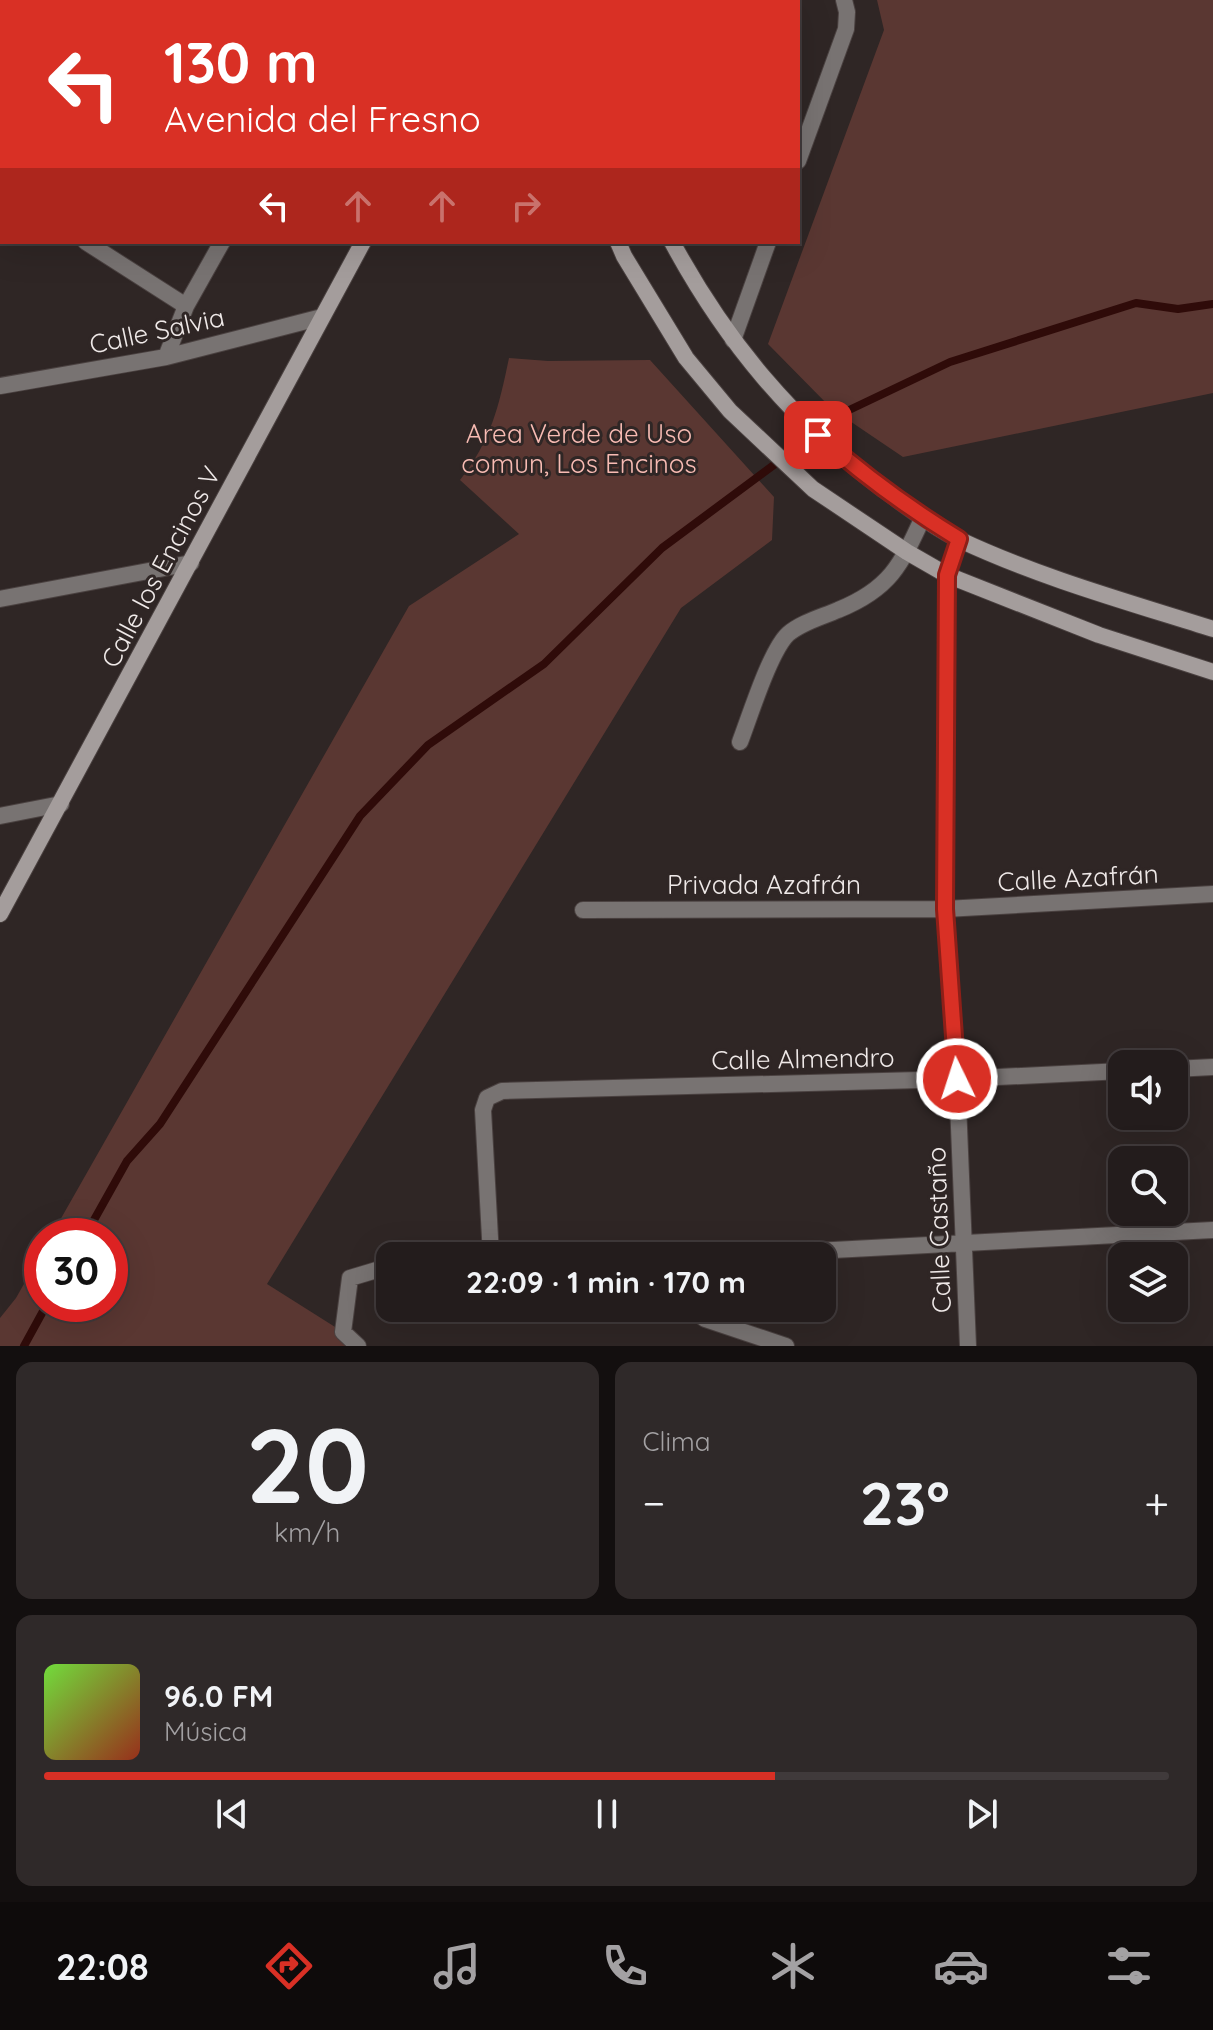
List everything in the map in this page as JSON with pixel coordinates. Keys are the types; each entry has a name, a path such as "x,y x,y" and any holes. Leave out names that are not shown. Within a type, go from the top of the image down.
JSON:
{"street":[{"path":"800,156 846,29 844,0"},
{"path":"89,244 186,306"},
{"path":"166,357 186,306 221,244"},
{"name":"Calle los Encinos V","path":"0,914 362,244"},
{"path":"619,244 686,358 739,420 813,489 947,575 1099,635 1213,672"},
{"path":"673,244 733,340 774,391 840,455 923,517 959,539 1079,586 1213,629"},
{"path":"733,340 767,244"},
{"name":"Calle Salvia","path":"0,386 166,357 322,317"},
{"path":"740,742 777,650 787,635 805,623 873,594 885,584 907,552 923,517"},
{"name":"Calle Castaño","path":"959,539 947,575 945,909 957,1079 968,1346"},
{"path":"0,599 191,563"},
{"path":"0,816 61,804"},
{"name":"Calle Azafrán","path":"945,909 1213,894"},
{"name":"Privada Azafrán","path":"583,910 945,909"},
{"path":"1188,1068 1213,1067"},
{"name":"Calle Almendro","path":"490,1242 483,1110 487,1098 502,1091 957,1079 1108,1072"},
{"path":"836,1250 1213,1230"},
{"path":"358,1346 343,1332 350,1278 376,1270"},
{"path":"714,1322 786,1346"}],"green space":[{"path":"877,0 1213,0 1213,393 903,457 832,409 768,344 884,30"},
{"name":"Area Verde de Uso comun, Los Encinos","path":"509,358 548,361 650,360 774,497 772,540 681,608 267,1284 343,1332 349,1346 0,1346 0,1318 24,1284 24,1322 128,1322 128,1218 61,1218 409,606 519,534 460,480 486,437"}],"waterway":[{"path":"95,1218 127,1161 160,1124 360,816 428,745 544,664 662,548 845,412 950,362 1136,303 1178,309 1213,304"},
{"path":"24,1346 37,1322"}],"route":[{"path":"818,435 852,466 899,501 959,539 947,575 945,909 957,1079"}]}
